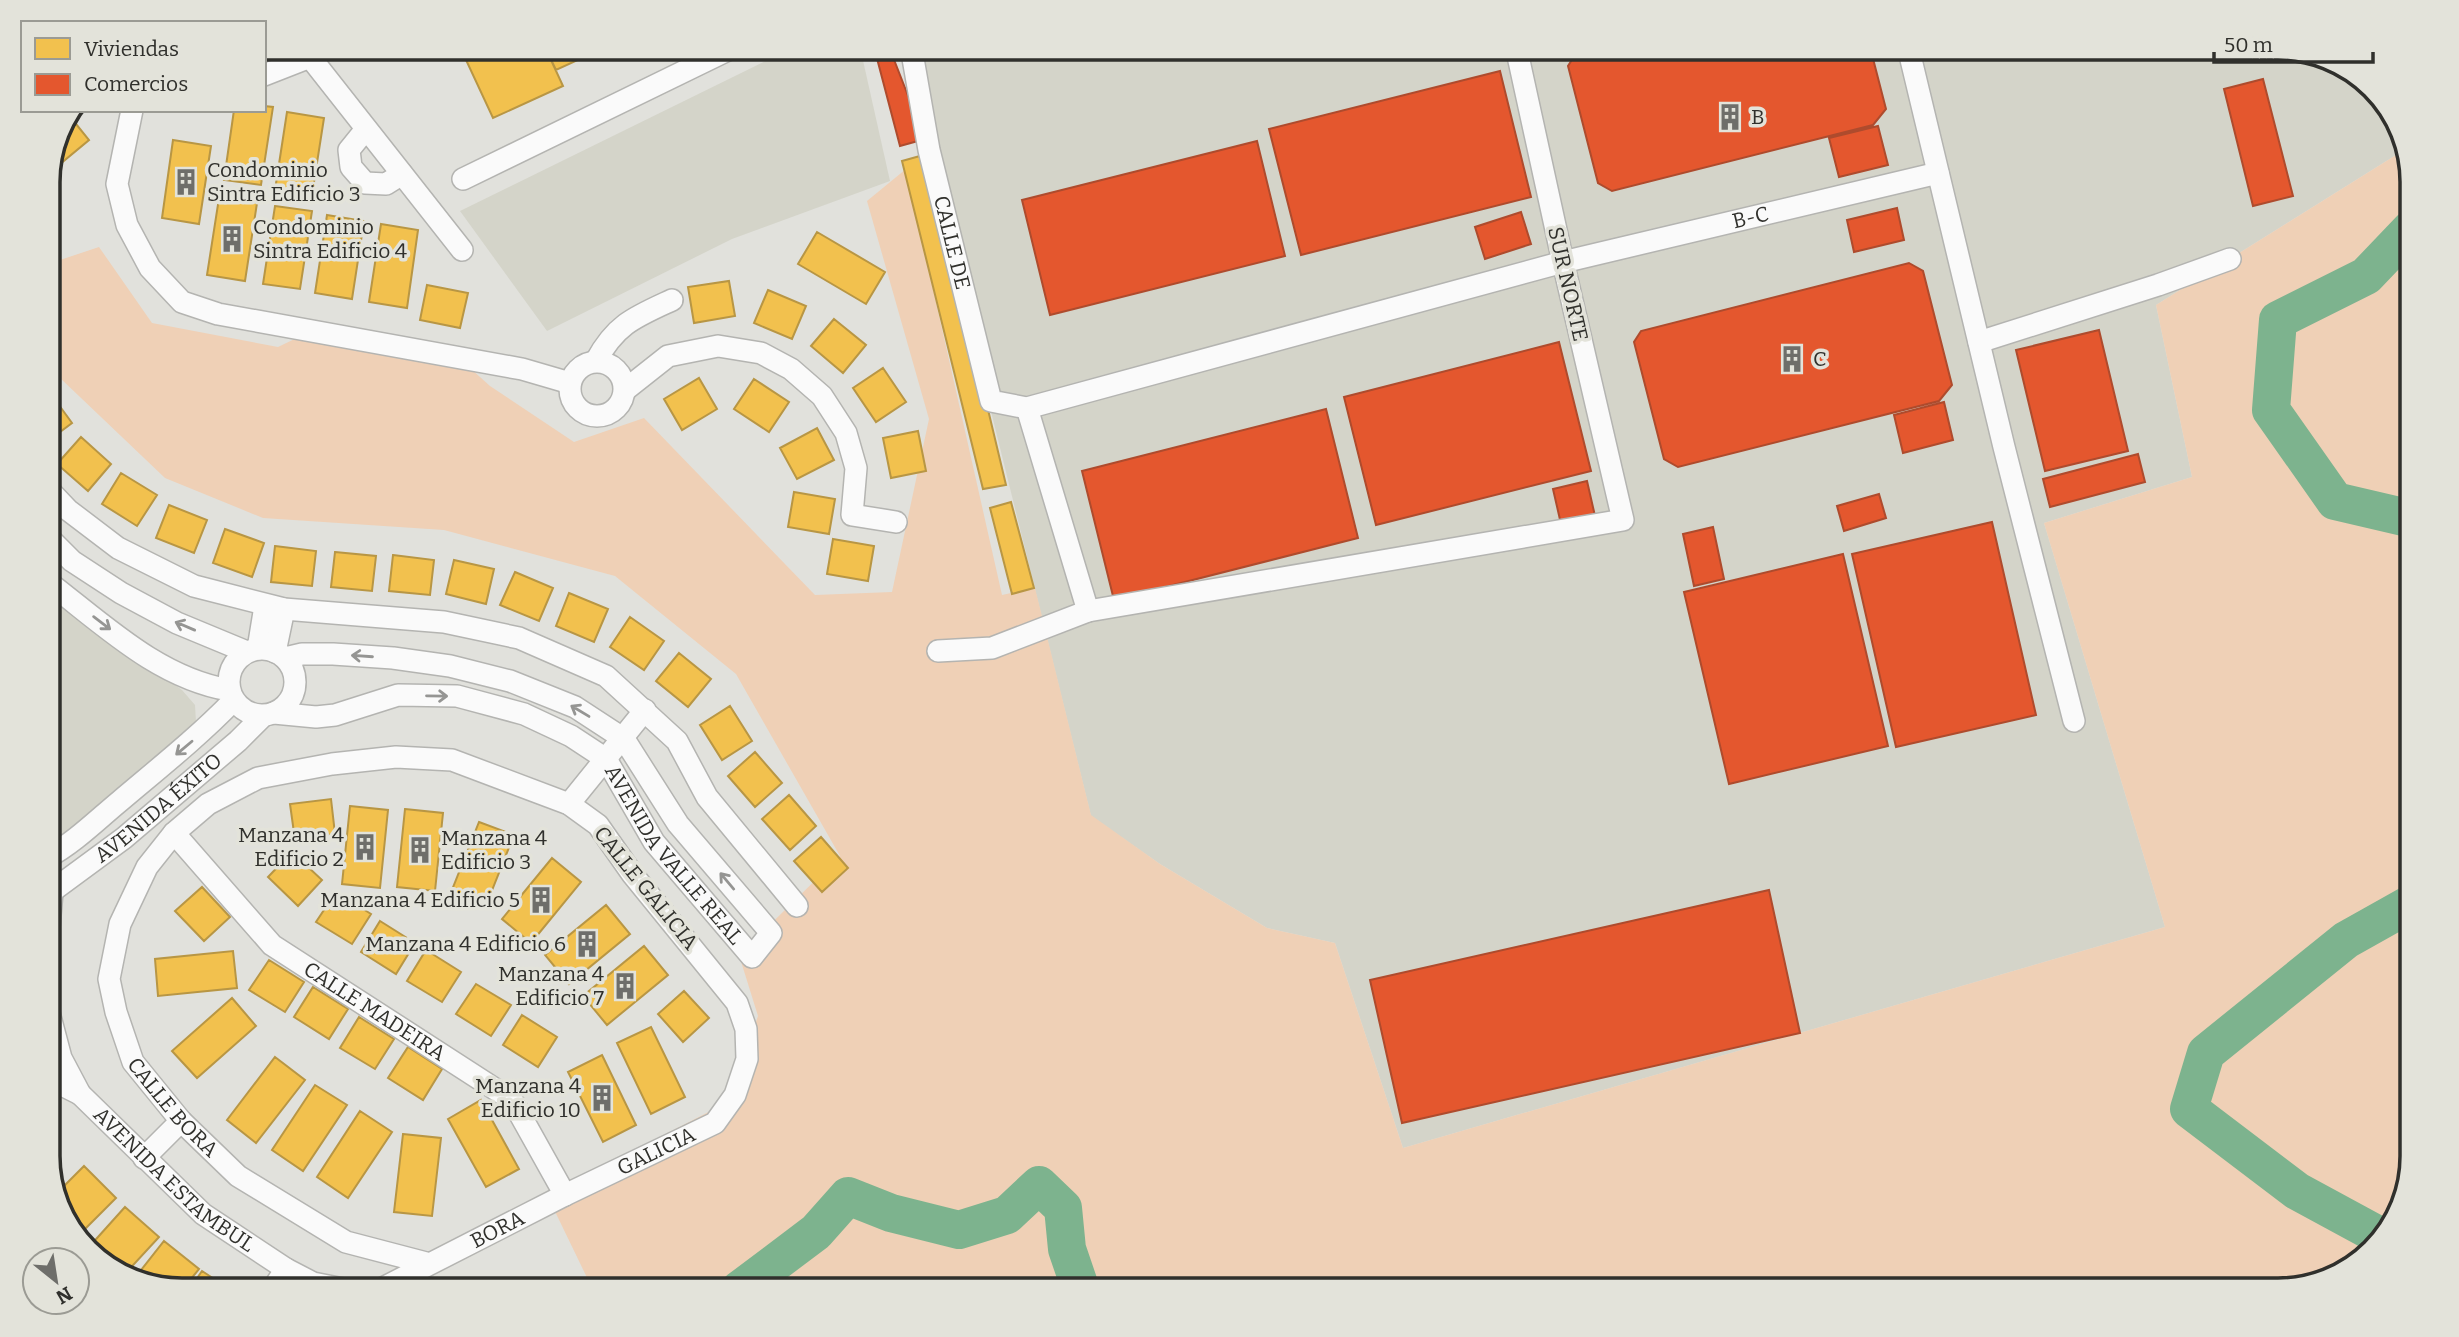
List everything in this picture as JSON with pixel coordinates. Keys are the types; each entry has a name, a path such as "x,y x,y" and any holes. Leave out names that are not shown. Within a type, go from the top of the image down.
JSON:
{"street":[{"path":"266,74 301,60"},
{"path":"325,60 366,129 462,250"},
{"path":"463,179 707,60"},
{"name":"CALLE DE","path":"913,60 929,150 991,401 1027,408"},
{"name":"SUR NORTE","path":"1088,611 1623,520 1519,60"},
{"path":"1911,60 2074,721"},
{"path":"132,112 117,184 127,225 150,268 182,302 218,314 522,369 570,383"},
{"path":"366,129 349,150 351,167 365,184 386,184 402,174"},
{"name":"B-C","path":"1027,408 1563,262 1938,173"},
{"path":"1979,342 2230,259"},
{"path":"596,361 606,342 630,319 672,300"},
{"path":"625,390 620,373 605,362 596,361 579,368 570,383 572,401 577,408 593,416 611,412 618,407 625,390 668,356 718,346 761,353 791,369 822,396 846,433 856,468 852,515 896,522"},
{"path":"938,651 992,649 1088,611 1027,408"},
{"path":"60,501 118,548 194,586 275,608 444,622 519,638 606,676 677,741 707,797 797,906"},
{"name":"AVENIDA VALLE REAL","path":"60,550 72,562 121,593 177,623 266,653 393,658 450,666 510,681 575,707 624,739 678,824 771,933 752,957 654,842 606,758 571,736 524,714 457,696 398,695 335,715 269,715"},
{"path":"60,591 155,664 231,696"},
{"path":"266,653 275,608"},
{"path":"266,653 292,667 295,689 284,708 269,715 251,714 241,709 231,696 228,679 238,658 266,653"},
{"name":"AVENIDA ÉXITO","path":"60,849 205,730 231,696"},
{"path":"569,804 645,710"},
{"name":"AVENIDA ÉXITO","path":"60,886 124,838 269,715"},
{"name":"CALLE GALICIA","path":"174,833 208,804 257,778 332,764 396,757 452,760 569,804 598,825 633,875 737,1003 746,1029 747,1059 735,1095"},
{"path":"190,780 208,804"},
{"name":"CALLE BORA","path":"174,833 148,867 120,924 109,979 116,1012 133,1062 181,1121 238,1176 346,1242 430,1264"},
{"name":"CALLE MADEIRA","path":"174,833 272,945 512,1100 565,1195"},
{"path":"124,838 148,867"},
{"name":"AVENIDA ESTAMBUL","path":"60,1054 80,1094 203,1214 300,1278"},
{"name":"AVENIDA ESTAMBUL","path":"60,1084 80,1094"},
{"name":"GALICIA","path":"565,1195 715,1123 735,1095"},
{"path":"144,1158 181,1121"},
{"name":"BORA","path":"430,1264 565,1195"},
{"path":"403,1278 430,1264"},
{"path":"280,1278 286,1269"}],"shaded area":[{"path":"768,60 863,60 890,181 732,239 547,331 460,211"},
{"path":"904,60 2278,60 2309,64 2332,72 2369,101 2387,127 2396,155 2156,305 2192,477 2044,523 2165,927 1403,1148 1335,943 1267,928 1160,864 1091,816"},
{"path":"2396,155 2399,173 2400,1156 2395,1187 2387,1210 2369,1236 2345,1257 2324,1268 2294,1276 587,1278 547,1195 728,1102 758,1016 739,955 840,856 736,674 615,576 444,530 263,518 165,478 60,378 60,260 99,247 152,323 278,347 305,334 470,368 490,386 574,442 644,418 815,595 892,592 929,419 867,201 906,169 1002,595 1035,588 1091,815 1160,864 1267,928 1335,943 1403,1148 2165,927 2044,523 2192,477 2156,305"},
{"path":"60,600 182,690 195,705 196,722 82,823 60,837"}],"building: Viviendas":[{"path":"466,60 551,60 563,86 493,118"},
{"path":"551,60 578,60 556,70"},
{"path":"266,106 273,107 261,185 224,180 234,112 266,112"},
{"path":"287,112 324,118 312,195 275,190"},
{"path":"75,123 89,140 62,163"},
{"name":"Condominio Sintra Edificio 3","path":"173,140 211,146 199,224 162,218"},
{"path":"927,154 1006,485 983,489 902,161"},
{"name":"Condominio Sintra Edificio 4","path":"219,198 257,203 245,281 207,275"},
{"path":"275,206 312,211 300,289 263,284"},
{"path":"327,215 364,221 352,299 315,293"},
{"path":"381,224 418,230 407,308 369,302"},
{"path":"817,232 885,272 866,304 798,264"},
{"path":"729,281 735,316 694,323 688,287"},
{"path":"427,285 468,293 460,328 420,320"},
{"path":"768,290 806,306 792,339 754,323"},
{"path":"834,319 866,345 843,373 811,346"},
{"path":"883,368 906,402 876,422 853,388"},
{"path":"699,378 717,409 682,430 664,399"},
{"path":"754,379 789,402 769,432 734,409"},
{"path":"60,406 72,423 60,432"},
{"path":"817,428 834,460 797,479 780,448"},
{"path":"918,431 926,471 891,478 883,438"},
{"path":"81,437 111,464 88,491 60,467 60,461"},
{"path":"121,473 157,495 137,526 102,504"},
{"path":"794,492 835,499 829,534 788,527"},
{"path":"1011,502 1034,588 1012,594 990,508"},
{"path":"169,505 207,520 194,553 156,538"},
{"path":"225,529 264,543 252,577 213,563"},
{"path":"833,539 874,546 868,581 827,574"},
{"path":"275,546 316,551 312,586 271,582"},
{"path":"335,552 376,556 372,591 331,587"},
{"path":"393,555 434,560 430,595 389,591"},
{"path":"454,560 494,569 486,604 446,594"},
{"path":"515,572 553,588 539,621 500,605"},
{"path":"569,593 608,609 594,642 556,626"},
{"path":"630,617 664,641 644,670 610,647"},
{"path":"679,653 711,679 688,707 656,681"},
{"path":"730,706 752,741 722,760 700,725"},
{"path":"755,752 782,783 755,807 728,776"},
{"path":"789,795 816,826 790,850 762,819"},
{"path":"331,799 335,834 295,840 290,804"},
{"name":"Manzana 4 Edificio 2","path":"350,806 388,810 380,888 342,884"},
{"name":"Manzana 4 Edificio 3","path":"405,809 443,813 435,891 397,887"},
{"path":"479,822 514,835 485,908 450,895"},
{"path":"821,837 848,868 822,892 794,861"},
{"path":"292,852 322,880 298,906 268,877"},
{"name":"Manzana 4 Edificio 5","path":"552,858 581,882 531,943 502,919"},
{"path":"202,887 230,917 204,941 175,911"},
{"path":"336,892 371,914 352,944 316,922"},
{"name":"Manzana 4 Edificio 6","path":"606,905 630,934 569,984 545,955"},
{"path":"380,921 415,943 396,974 361,952"},
{"name":"Manzana 4 Edificio 7","path":"644,946 668,975 607,1025 583,996"},
{"path":"426,950 461,972 442,1002 407,981"},
{"path":"233,951 237,988 158,996 155,959"},
{"path":"269,960 304,982 285,1012 249,990"},
{"path":"476,984 511,1005 491,1036 456,1014"},
{"path":"313,987 348,1009 329,1039 294,1017"},
{"path":"684,991 709,1018 683,1042 658,1014"},
{"path":"232,998 256,1026 197,1078 172,1051"},
{"path":"522,1015 557,1037 538,1067 503,1045"},
{"path":"359,1017 394,1039 375,1069 340,1048"},
{"path":"651,1027 685,1097 651,1114 617,1043"},
{"path":"408,1047 442,1069 423,1100 388,1078"},
{"name":"Manzana 4 Edificio 10","path":"602,1055 636,1125 603,1142 568,1072"},
{"path":"275,1057 305,1080 256,1143 227,1120"},
{"path":"315,1085 347,1105 303,1171 272,1150"},
{"path":"481,1100 519,1169 486,1187 448,1119"},
{"path":"360,1111 392,1132 348,1198 317,1177"},
{"path":"403,1134 441,1138 432,1216 394,1212"},
{"path":"84,1166 116,1198 85,1229 72,1210 64,1186"},
{"path":"125,1207 159,1237 132,1267 95,1241"},
{"path":"164,1241 199,1269 192,1278 165,1276 141,1270"},
{"path":"202,1271 213,1278 197,1278"}],"building: Comercios":[{"path":"877,60 894,60 925,139 900,146"},
{"name":"B","path":"1572,60 1873,60 1886,109 1873,125 1612,191 1598,183 1568,66"},
{"path":"1500,71 1531,197 1301,255 1269,129"},
{"path":"2263,79 2293,196 2253,206 2224,89"},
{"path":"1878,126 1888,165 1839,177 1829,138"},
{"path":"1257,141 1285,256 1050,315 1022,200"},
{"path":"1897,208 1904,240 1854,252 1847,220"},
{"path":"1521,212 1531,244 1485,259 1475,227"},
{"name":"C","path":"1909,263 1923,271 1952,385 1939,401 1678,467 1664,459 1634,342 1641,331"},
{"path":"2099,330 2128,451 2045,471 2016,350"},
{"path":"1559,342 1591,471 1376,525 1344,397"},
{"path":"1944,402 1953,440 1903,453 1894,415"},
{"path":"1326,409 1358,538 1114,600 1082,471"},
{"path":"2138,454 2145,482 2050,507 2043,479"},
{"path":"1587,481 1595,516 1561,524 1553,489"},
{"path":"1879,494 1886,518 1844,531 1837,506"},
{"path":"1992,522 2036,715 1896,747 1852,554"},
{"path":"1713,527 1724,579 1694,586 1683,534"},
{"path":"1843,554 1888,746 1729,784 1684,592"},
{"path":"1769,890 1800,1033 1402,1123 1370,980"}],"waterway":[{"path":"2399,241 2366,276 2278,320 2271,410 2335,501 2399,516"},
{"path":"2372,1232 2297,1191 2189,1109 2206,1053 2346,940 2400,910"},
{"path":"755,1278 816,1232 848,1196 891,1213 959,1230 1007,1215 1039,1185 1063,1208 1067,1249 1077,1278"}],"place":[{"name":"B","path":"1730,117"},
{"name":"Condominio Sintra Edificio 3","path":"186,182"},
{"name":"Condominio Sintra Edificio 4","path":"232,239"},
{"name":"C","path":"1792,359"},
{"name":"Manzana 4 Edificio 2","path":"365,847"},
{"name":"Manzana 4 Edificio 3","path":"420,850"},
{"name":"Manzana 4 Edificio 5","path":"541,900"},
{"name":"Manzana 4 Edificio 6","path":"587,944"},
{"name":"Manzana 4 Edificio 7","path":"625,986"},
{"name":"Manzana 4 Edificio 10","path":"602,1098"}]}
